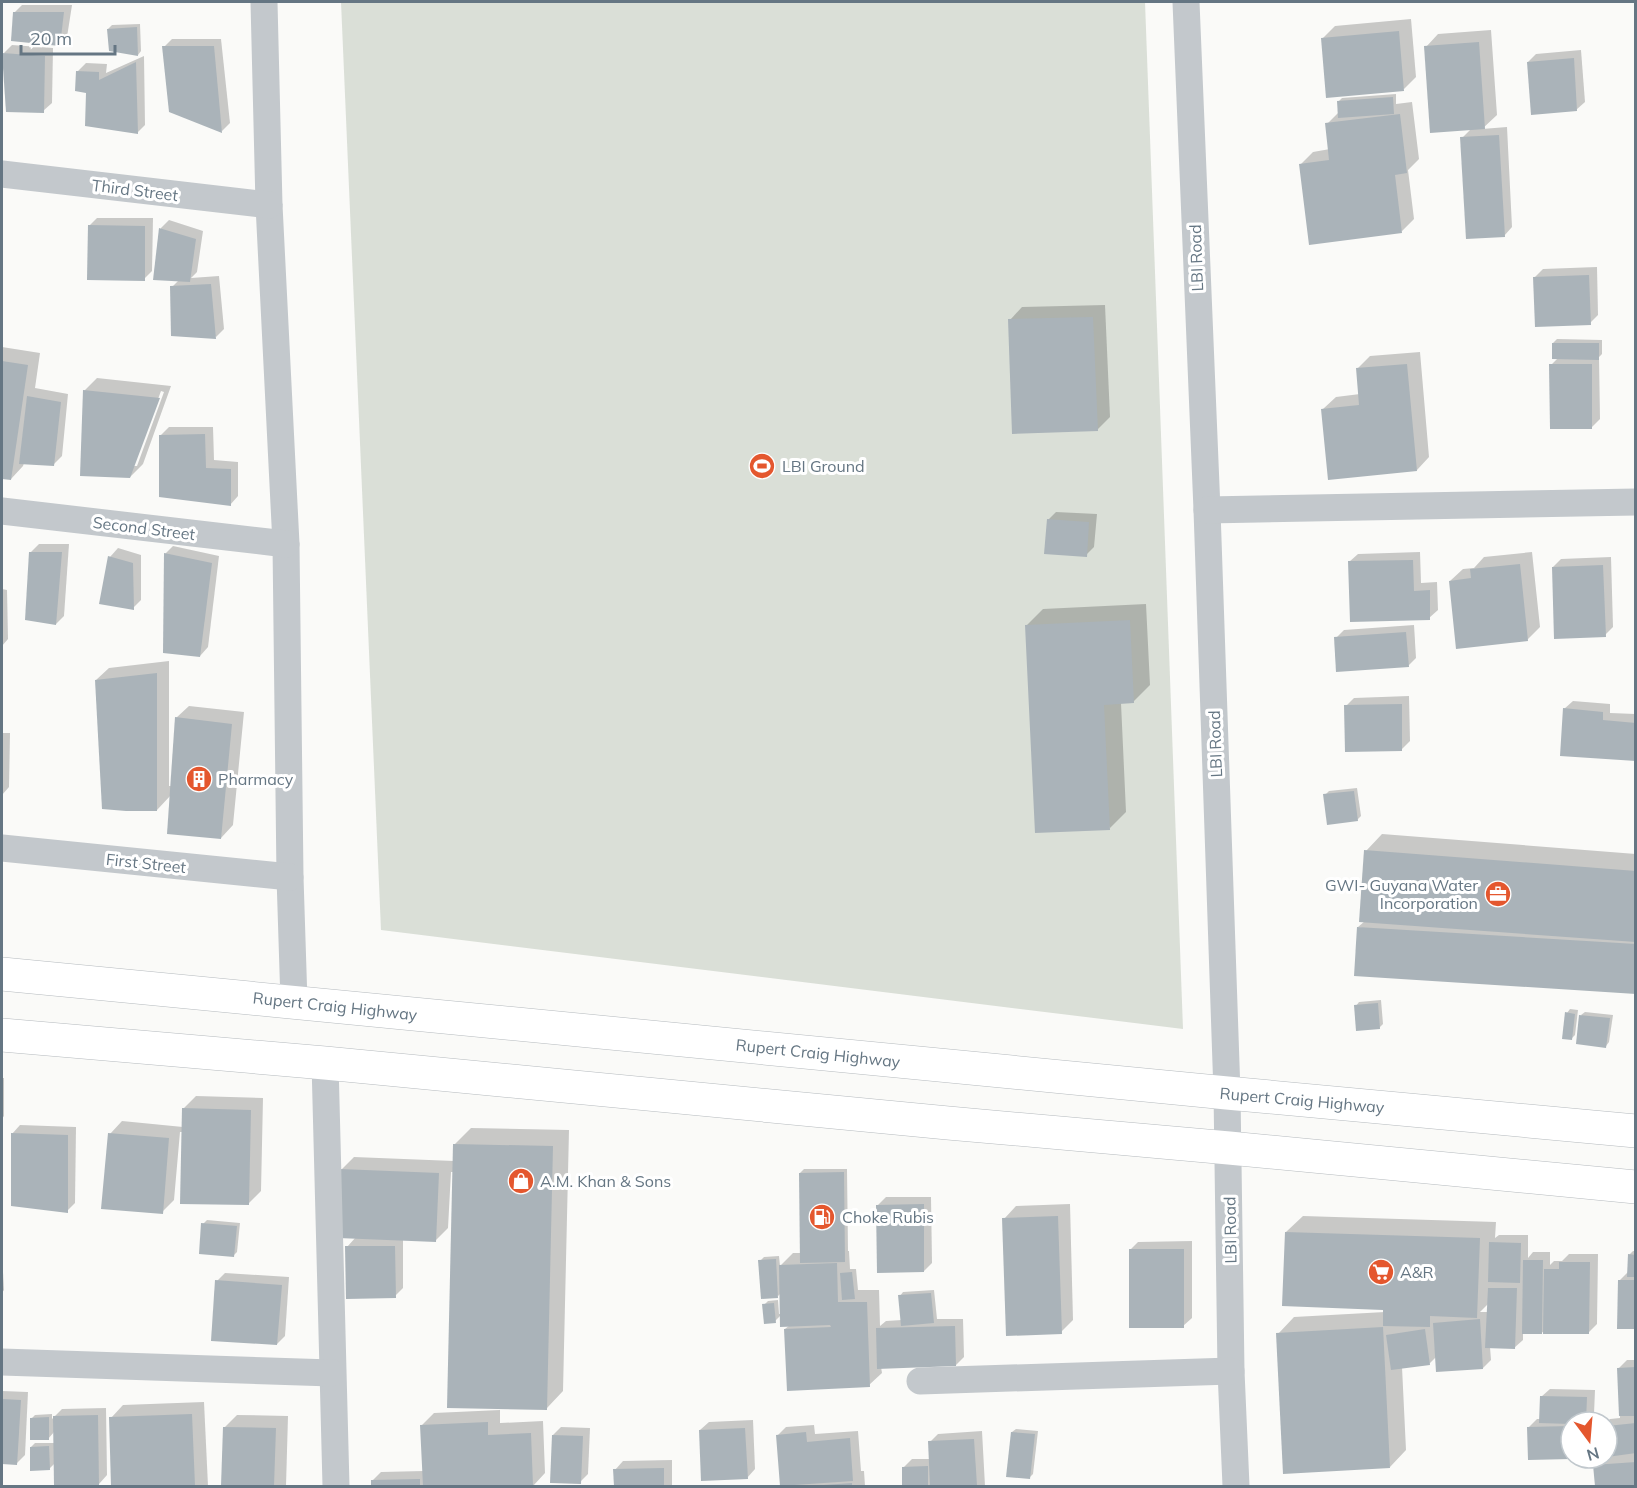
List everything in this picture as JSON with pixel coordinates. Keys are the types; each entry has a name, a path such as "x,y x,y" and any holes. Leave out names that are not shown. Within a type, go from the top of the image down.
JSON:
{"main road":[{"name":"Rupert Craig Highway","path":"2,974 1635,1131"},
{"path":"2,1035 325,1063 1635,1187"}],"street":[{"path":"264,2 269,205 286,544 290,877 294,1002"},
{"name":"LBI Road","path":"1186,2 1207,510 1229,1148 1231,1371 1236,1486"},
{"name":"Third Street","path":"2,174 269,205"},
{"path":"1207,510 1635,502"},
{"name":"Second Street","path":"2,511 286,544"},
{"name":"First Street","path":"2,848 290,877"},
{"path":"325,1063 336,1486"},
{"path":"2,1362 332,1373"},
{"path":"920,1381 1231,1371"}],"shaded area":[{"name":"LBI Ground","path":"341,2 1145,2 1183,1029 381,930"}],"building":[{"path":"13,12 64,12 60,46 11,41"},
{"path":"137,27 138,56 109,51 107,29"},
{"path":"1399,31 1404,91 1326,98 1321,38"},
{"path":"1479,42 1485,129 1430,133 1424,46"},
{"path":"162,46 214,46 222,133 169,112"},
{"path":"2,53 45,56 44,113 6,112"},
{"path":"1574,58 1577,111 1531,115 1527,62"},
{"path":"136,62 138,134 85,126 86,93 75,91 76,71 99,72 99,80"},
{"path":"1393,97 1394,114 1338,118 1337,101"},
{"path":"1400,114 1407,173 1395,175 1402,233 1309,245 1299,164 1329,160 1325,123"},
{"path":"1499,135 1505,237 1466,239 1460,137"},
{"path":"88,225 145,226 145,281 87,280"},
{"path":"159,228 196,239 190,282 153,280"},
{"path":"1589,275 1591,325 1535,327 1533,277"},
{"path":"211,284 216,339 171,336 170,286"},
{"path":"1093,317 1098,431 1012,434 1008,319"},
{"path":"1552,343 1599,343 1599,360 1552,359"},
{"path":"2,361 28,365 11,480 2,479"},
{"path":"1407,364 1417,471 1328,480 1321,409 1359,405 1356,368"},
{"path":"1549,364 1592,364 1592,429 1550,429"},
{"path":"83,390 160,398 130,478 80,476"},
{"path":"27,396 61,402 54,466 19,464"},
{"path":"205,434 206,468 231,469 231,506 159,497 159,435"},
{"path":"1047,519 1089,522 1087,557 1044,554"},
{"path":"29,552 62,552 56,625 25,620"},
{"path":"164,553 212,563 200,657 163,653"},
{"path":"108,556 133,563 134,610 99,604"},
{"path":"1413,560 1414,591 1430,590 1430,620 1350,622 1348,561"},
{"path":"1520,564 1528,641 1456,649 1449,581 1471,578 1470,569"},
{"path":"1603,565 1606,637 1554,639 1552,567"},
{"path":"1130,620 1134,703 1104,705 1110,830 1035,833 1025,625"},
{"path":"1406,632 1409,667 1336,672 1334,637"},
{"path":"157,673 157,811 102,809 95,680"},
{"path":"1402,704 1402,751 1345,752 1344,705"},
{"path":"1563,708 1603,712 1603,720 1636,723 1636,761 1560,756"},
{"name":"Pharmacy","path":"175,717 232,724 221,839 167,834"},
{"path":"1354,791 1358,821 1327,825 1323,794"},
{"name":"GWI- Guyana Water Incorporation","path":"1364,850 1636,871 1636,942 1359,922"},
{"path":"1357,927 1636,944 1636,994 1354,976"},
{"path":"1378,1003 1380,1029 1356,1031 1354,1005"},
{"path":"1565,1012 1575,1014 1572,1040 1562,1039"},
{"path":"1579,1015 1610,1018 1606,1048 1576,1044"},
{"path":"182,1108 251,1110 249,1205 180,1204"},
{"path":"11,1133 68,1135 68,1213 11,1206"},
{"path":"108,1133 169,1138 163,1214 101,1209"},
{"path":"453,1144 553,1146 547,1410 447,1408"},
{"path":"340,1169 439,1173 436,1242 338,1238"},
{"name":"Choke Rubis","path":"844,1172 845,1262 800,1263 799,1173"},
{"path":"924,1204 924,1272 877,1273 876,1205"},
{"path":"1058,1216 1062,1334 1006,1336 1002,1218"},
{"path":"201,1223 237,1226 234,1257 199,1254"},
{"name":"A&R","path":"1285,1232 1480,1238 1477,1318 1430,1316 1430,1327 1383,1326 1383,1310 1282,1306"},
{"path":"1489,1242 1521,1243 1520,1283 1488,1282"},
{"path":"345,1246 395,1246 396,1298 346,1299"},
{"path":"1129,1249 1184,1249 1184,1328 1129,1328"},
{"path":"1628,1254 1636,1255 1636,1277 1627,1277"},
{"path":"776,1259 778,1298 761,1299 758,1260"},
{"path":"1523,1260 1543,1260 1542,1334 1522,1334"},
{"path":"1559,1262 1590,1262 1589,1334 1543,1334 1544,1269 1559,1269"},
{"path":"837,1263 838,1302 867,1302 870,1387 787,1391 784,1329 831,1327 830,1325 780,1327 779,1265"},
{"path":"852,1272 855,1299 842,1300 840,1273"},
{"path":"215,1280 282,1285 277,1345 211,1341"},
{"path":"1618,1280 1636,1280 1636,1329 1617,1329"},
{"path":"1488,1288 1517,1288 1515,1349 1485,1348"},
{"path":"931,1293 934,1323 901,1326 898,1295"},
{"path":"774,1303 776,1323 764,1324 762,1304"},
{"path":"1480,1319 1483,1369 1436,1372 1433,1323"},
{"path":"955,1326 956,1366 877,1369 876,1328"},
{"path":"1383,1327 1390,1468 1283,1474 1276,1333"},
{"path":"1425,1329 1430,1365 1391,1370 1386,1335"},
{"path":"1636,1367 1636,1416 1619,1416 1617,1368"},
{"path":"1540,1396 1587,1397 1586,1410 1559,1410 1559,1424 1539,1423"},
{"path":"2,1399 21,1400 17,1465 2,1464"},
{"path":"192,1414 195,1486 111,1486 109,1417"},
{"path":"98,1415 99,1485 54,1486 53,1416"},
{"path":"49,1417 49,1440 30,1440 30,1418"},
{"path":"488,1422 488,1435 531,1433 533,1486 423,1486 420,1425"},
{"path":"1636,1423 1636,1453 1619,1455 1619,1425"},
{"path":"1559,1426 1559,1459 1528,1460 1527,1427"},
{"path":"223,1427 276,1428 274,1486 221,1486"},
{"path":"745,1428 748,1479 701,1481 699,1430"},
{"path":"806,1432 807,1442 850,1438 853,1481 780,1486 776,1435"},
{"path":"1011,1432 1035,1434 1030,1479 1006,1477"},
{"path":"552,1435 583,1436 581,1484 550,1483"},
{"path":"974,1439 977,1486 930,1486 928,1441"},
{"path":"49,1446 50,1470 30,1471 30,1447"},
{"path":"1636,1462 1636,1486 1595,1486 1593,1470 1619,1470 1619,1463"},
{"path":"928,1466 928,1486 902,1486 902,1467"},
{"path":"664,1468 664,1486 614,1486 613,1469"},
{"path":"420,1479 420,1486 371,1486 371,1480"},
{"path":"852,1483 852,1486 824,1486 824,1485"}],"place":[{"name":"LBI Ground","path":"762,466"},
{"name":"Pharmacy","path":"199,779"},
{"name":"GWI- Guyana Water Incorporation","path":"1498,894"},
{"name":"A.M. Khan & Sons","path":"521,1181"},
{"name":"Choke Rubis","path":"822,1217"},
{"name":"A&R","path":"1381,1272"}]}
